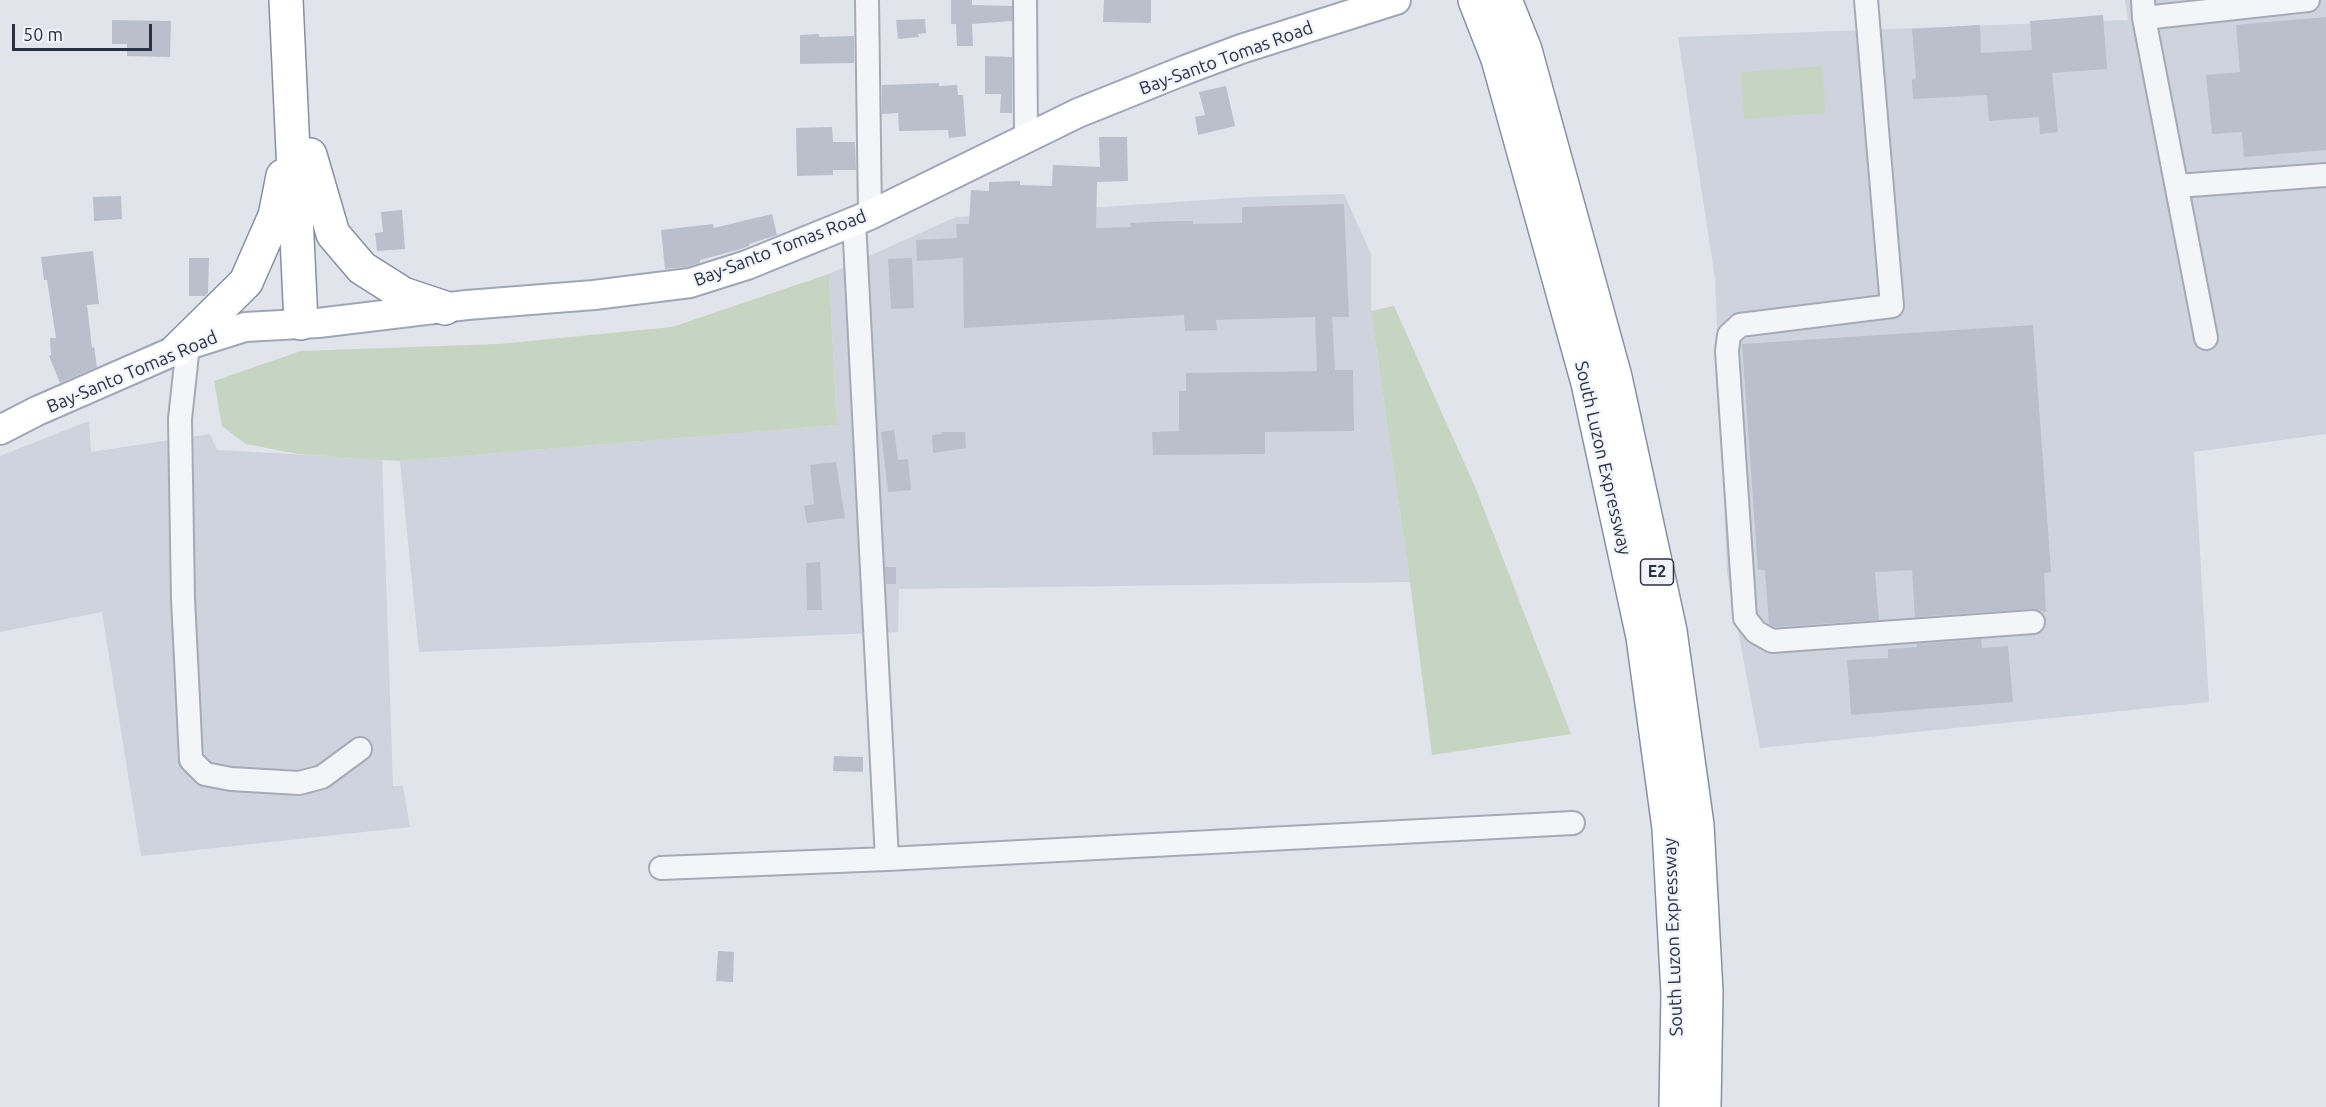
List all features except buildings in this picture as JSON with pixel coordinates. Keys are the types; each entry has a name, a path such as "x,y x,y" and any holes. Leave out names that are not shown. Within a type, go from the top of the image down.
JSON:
{"highway":[{"path":"286,0 301,142 310,323"},
{"path":"182,348 246,282 275,216 301,142 303,0"},
{"name":"South Luzon Expressway","path":"1475,0 1512,55 1615,377 1670,631 1697,825 1706,992 1704,1107"},
{"name":"South Luzon Expressway","path":"1505,0 1512,55 1643,637 1669,828 1678,993 1676,1107"},
{"path":"301,142 333,234 362,268 403,294 445,308"}],"main road":[{"name":"Bay-Santo Tomas Road","path":"0,430 182,348 254,325 310,323 594,295 690,283 747,265 862,218 1078,113 1241,49 1396,0"}],"street":[{"path":"867,0 862,218 887,859"},
{"path":"1025,0 1026,137"},
{"path":"1866,0 1892,306 1740,325 1729,335 1727,351 1745,618 1756,632 1772,641 2033,622"},
{"path":"2206,338 2143,9 2308,0"},
{"path":"2177,186 2326,175"},
{"path":"182,348 180,419 183,599 191,760 205,774 231,779 299,783 322,777 360,749"},
{"path":"661,868 887,859 1573,823"}],"shaded area":[{"path":"2125,0 2326,0 2326,434 2194,452 2209,702 1760,748 1727,572 1715,278 1678,37 2128,20"},
{"path":"1344,194 1371,254 1371,311 1410,582 899,589 898,632 419,652 400,461 837,425 829,274 956,217 1249,197"},
{"path":"89,421 91,452 210,434 217,450 382,459 393,786 403,786 410,827 141,856 102,612 0,632 0,456"}],"green space":[{"path":"1822,66 1826,113 1744,119 1740,72"},
{"path":"829,274 837,425 400,461 298,454 246,444 222,426 214,381 301,351 499,344 672,327"},
{"path":"1394,306 1476,489 1571,734 1432,755 1371,311"}]}
